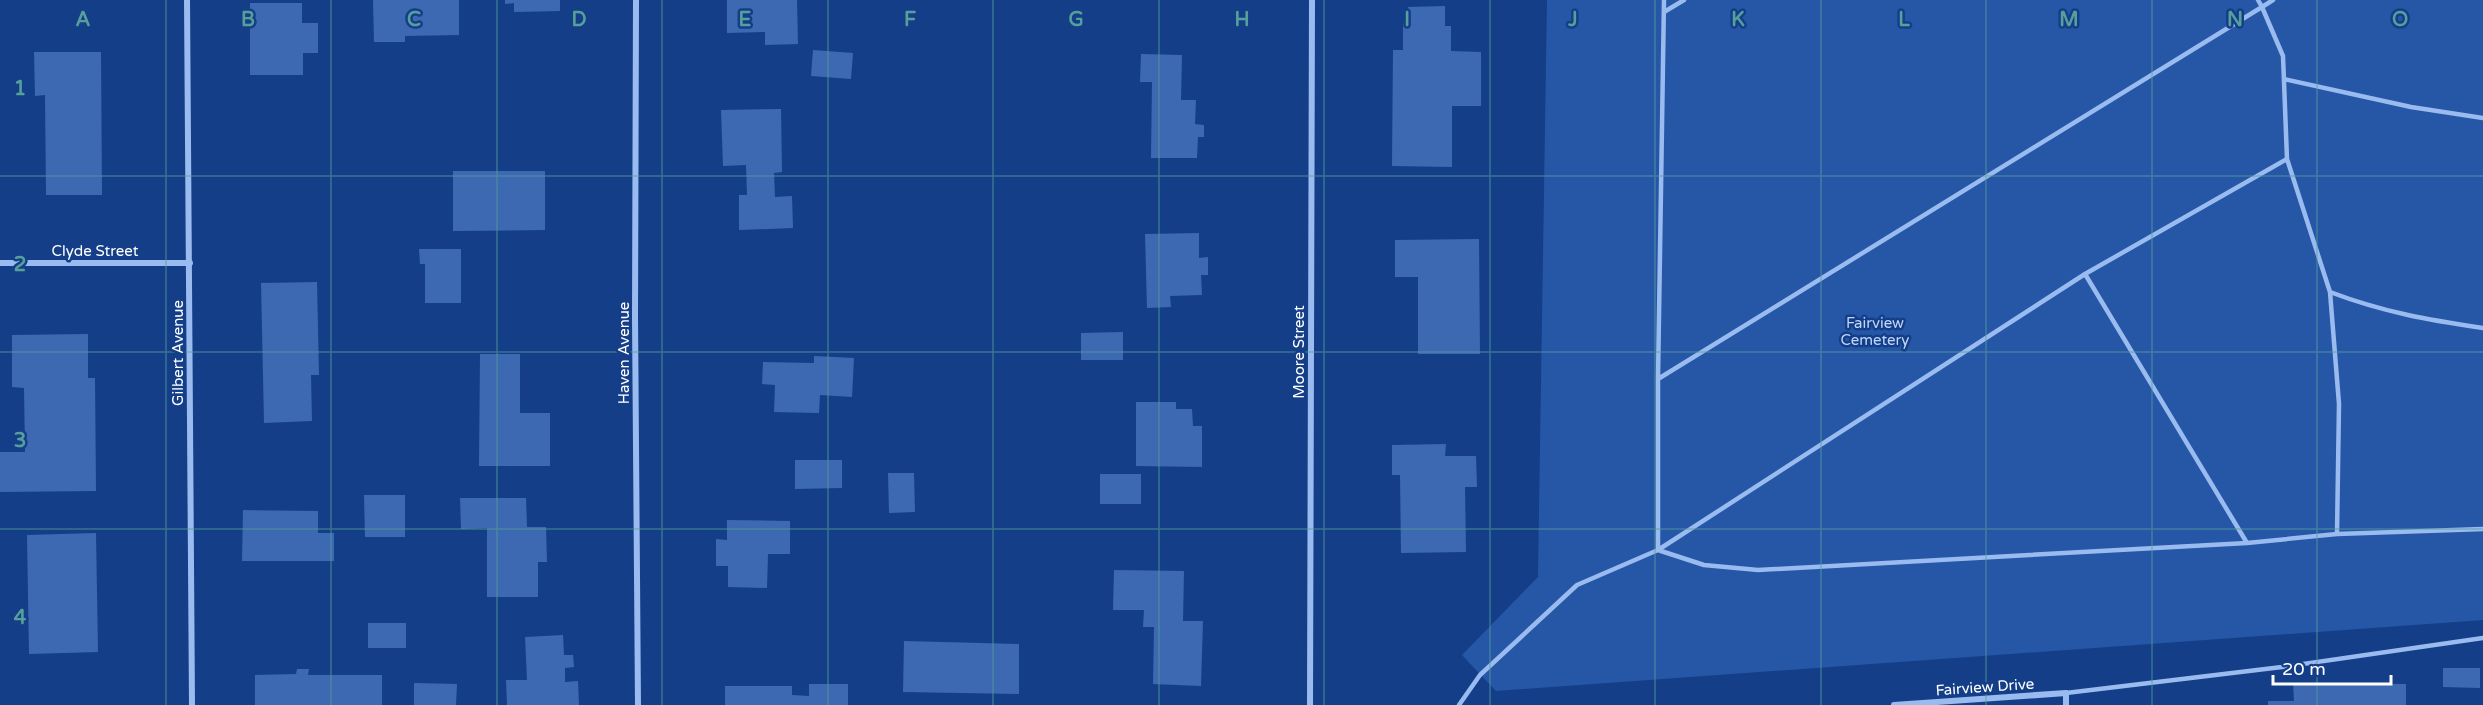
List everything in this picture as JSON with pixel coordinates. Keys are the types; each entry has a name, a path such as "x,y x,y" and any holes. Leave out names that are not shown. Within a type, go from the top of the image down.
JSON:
{"street":[{"name":"Gilbert Avenue","path":"187,0 192,705"},
{"name":"Haven Avenue","path":"636,0 635,328 638,705"},
{"name":"Moore Street","path":"1310,705 1312,0"},
{"name":"Clyde Street","path":"0,263 190,263"},
{"name":"Fairview Drive","path":"1894,705 2066,693"},
{"path":"2066,693 2066,705"}],"lane":[{"path":"1658,550 1658,379 1664,0"},
{"path":"1664,12 1684,0"},
{"path":"2258,0 2283,56 2287,159 2330,292 2339,404 2337,534"},
{"path":"1658,379 2273,0"},
{"path":"2284,79 2411,107 2483,118"},
{"path":"1459,705 1480,675 1577,585 1658,550 2085,274 2287,159"},
{"path":"2085,274 2247,543"},
{"path":"2330,292 2370,308 2409,317 2483,328"},
{"path":"1658,550 1704,565 1758,570 2247,543 2337,534 2483,529"},
{"path":"2066,693 2282,667 2483,638"}],"green space":[{"name":"Fairview Cemetery","path":"1547,0 2483,0 2483,620 1496,691 1462,655 1538,577"}],"building":[{"path":"373,0 459,0 459,35 405,36 405,42 374,42"},
{"path":"505,0 560,0 560,11 514,12 514,3 505,4"},
{"path":"727,0 797,0 798,44 765,45 765,32 727,33"},
{"path":"250,3 302,3 302,23 318,23 318,53 303,53 303,75 250,75"},
{"path":"1445,6 1445,26 1451,26 1451,51 1481,52 1481,106 1452,106 1452,167 1392,166 1393,50 1403,50 1403,23 1408,23 1408,7"},
{"path":"813,50 853,53 851,79 811,76"},
{"path":"34,52 101,52 102,195 46,195 45,95 35,96"},
{"path":"1141,54 1182,55 1181,100 1196,100 1195,124 1204,125 1204,137 1198,137 1197,158 1151,158 1152,82 1140,82"},
{"path":"781,109 782,172 774,173 775,197 792,196 793,228 739,230 739,195 747,195 746,165 723,166 721,110"},
{"path":"453,171 545,171 545,230 453,231"},
{"path":"1199,233 1199,258 1208,257 1208,275 1201,275 1202,295 1170,296 1171,307 1147,308 1145,234"},
{"path":"1479,239 1480,354 1418,354 1418,277 1395,277 1395,240"},
{"path":"419,249 461,249 461,303 425,303 425,264 420,264"},
{"path":"317,282 319,375 311,375 312,421 264,423 261,283"},
{"path":"1123,332 1123,360 1081,360 1081,333"},
{"path":"88,334 88,378 95,378 96,491 0,492 0,452 25,452 24,388 12,387 12,335"},
{"path":"480,354 520,354 520,413 550,413 550,466 479,466"},
{"path":"814,356 854,358 852,397 820,395 819,413 774,412 775,385 762,384 763,362 814,363"},
{"path":"1136,402 1176,402 1176,409 1192,409 1193,426 1202,426 1202,467 1136,466"},
{"path":"1446,444 1445,456 1476,456 1477,487 1465,487 1466,552 1401,553 1400,475 1392,475 1392,445"},
{"path":"795,460 842,460 842,488 795,489"},
{"path":"888,473 914,473 915,512 889,513"},
{"path":"1100,474 1141,474 1141,504 1100,504"},
{"path":"364,495 405,495 405,537 365,537"},
{"path":"460,498 526,498 527,527 546,527 547,562 538,562 538,597 487,597 487,528 461,529"},
{"path":"243,510 318,511 318,533 334,533 334,561 242,561"},
{"path":"727,520 790,521 790,554 768,554 767,588 728,587 728,566 716,566 716,539 727,540"},
{"path":"96,533 98,652 29,654 27,535"},
{"path":"1114,570 1184,571 1183,621 1203,621 1201,686 1153,684 1154,627 1143,627 1144,610 1113,610"},
{"path":"368,623 406,623 406,648 368,648"},
{"path":"563,635 564,655 573,655 574,667 565,668 565,682 578,681 579,705 507,705 506,680 527,680 525,637"},
{"path":"904,641 1019,644 1019,694 903,692"},
{"path":"2443,668 2480,668 2480,688 2443,687"},
{"path":"297,669 309,669 308,675 382,675 382,705 255,705 255,675 296,674"},
{"path":"414,683 457,684 456,705 414,705"},
{"path":"2293,683 2406,684 2406,705 2268,705 2268,701 2294,701"},
{"path":"809,684 848,684 848,705 725,705 725,686 792,686 792,695 809,696"}]}
